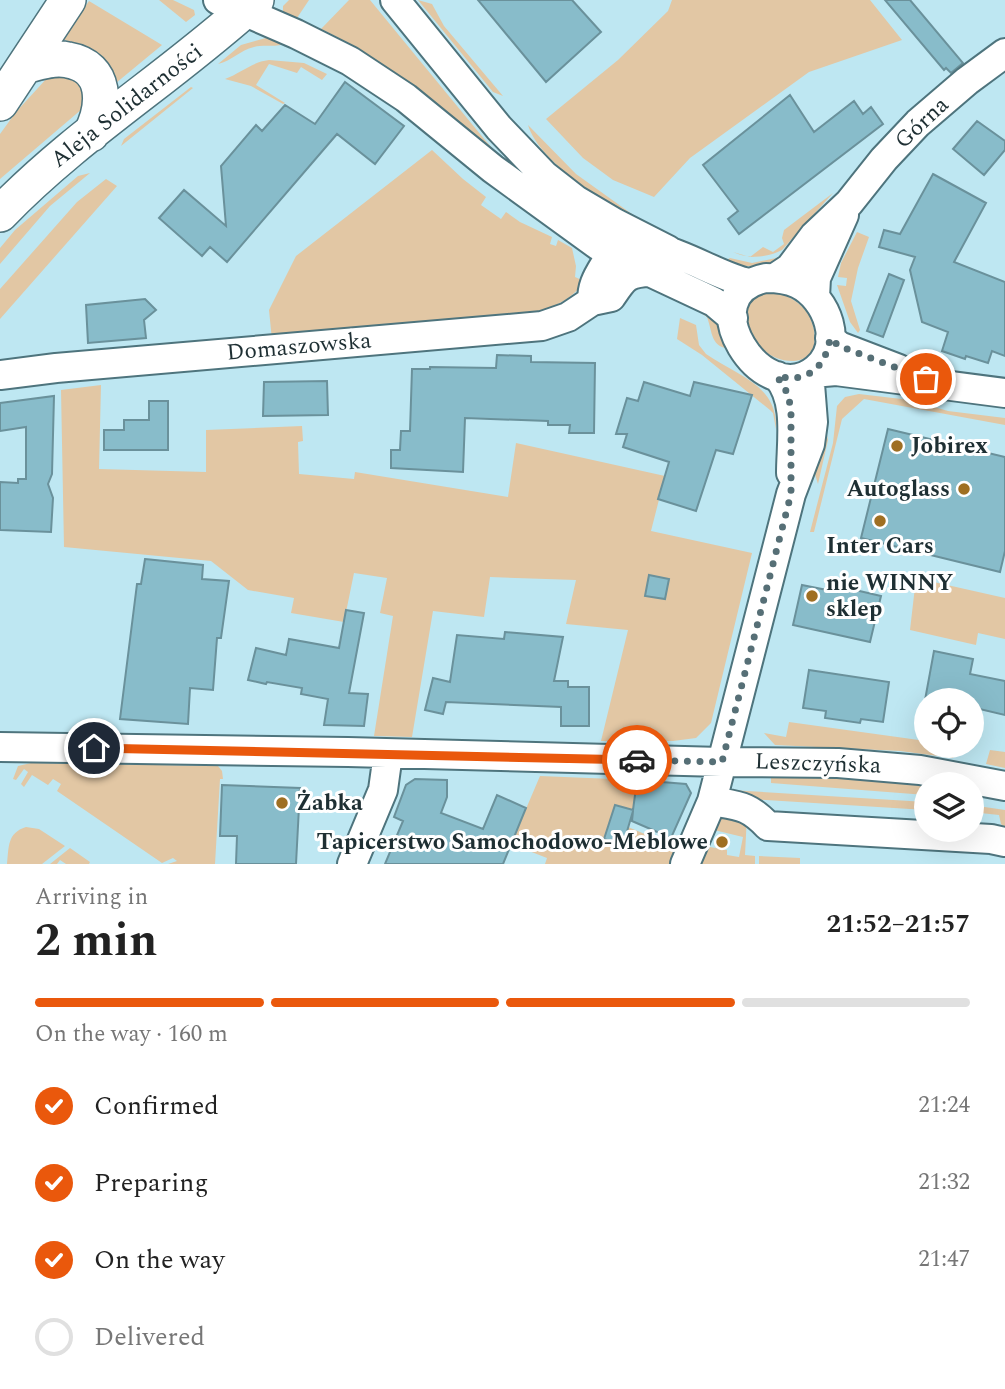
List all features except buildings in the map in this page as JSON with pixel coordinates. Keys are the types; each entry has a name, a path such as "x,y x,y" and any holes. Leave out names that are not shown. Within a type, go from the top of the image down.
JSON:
{"main road":[{"path":"0,103 68,0"},
{"name":"Aleja Solidarności","path":"0,214 31,183 179,67 239,4"},
{"path":"25,66 50,60 69,60 86,66 98,80 102,98 99,117 91,134"}],"street":[{"path":"395,0 499,128 544,175 576,200 668,250 731,278 797,283 815,297 826,315 830,338 823,361 812,373 810,384 813,431 791,494 712,800 685,864"},
{"path":"239,4 350,61 407,98 493,169 615,255 714,302 733,318"},
{"name":"Górna","path":"762,280 785,273 814,236 849,203 884,159 918,123 1005,53"},
{"name":"Górna","path":"815,297 816,278 849,203"},
{"path":"592,302 595,281 615,255 640,247 668,250"},
{"name":"Domaszowska","path":"0,375 527,328 555,323 592,302 611,297 631,274 650,272"},
{"path":"762,280 739,292 733,318 737,337 746,354 757,365 777,376 794,378 836,371 1005,394"},
{"path":"830,338 839,346 948,386"},
{"path":"777,376 788,394 791,410 791,494"},
{"name":"Leszczyńska","path":"0,747 864,764 944,773 1005,786"},
{"path":"352,864 383,790 388,754"},
{"path":"712,800 740,805 754,812 768,826 1005,842"}],"shaded area":[{"path":"159,0 173,0 194,10 195,15 186,22"},
{"path":"289,0 309,0 297,18 283,12 283,6"},
{"path":"349,0 370,0 504,161 486,149 447,112 411,84 367,54 321,29"},
{"path":"418,0 432,4 444,26 503,96 493,92"},
{"path":"672,0 870,0 902,40 809,72 690,158 654,197 613,180 583,158 546,119 618,60 668,11"},
{"path":"89,1 162,45 116,83 100,60 89,50 64,40 64,36"},
{"path":"266,38 286,43 249,48 218,64 241,45"},
{"path":"269,60 304,63 327,74 322,80 301,67 297,73 269,64 256,85 285,103 283,104 251,86 225,79"},
{"path":"55,75 78,81 84,93 82,109 0,179 0,134 48,77"},
{"path":"193,88 121,146 124,139"},
{"path":"528,125 576,174 643,222 594,193 560,168 535,140"},
{"path":"432,150 486,197 481,205 501,219 506,212 520,222 552,237 550,244 556,246 558,240 572,248 576,266 575,277 584,281 579,288 558,304 524,315 272,340 269,310 296,256"},
{"path":"90,173 50,206 0,264 0,248 15,230 78,176"},
{"path":"106,179 117,186 0,319 0,289 77,202"},
{"path":"833,193 782,250 764,256 751,256 763,247 773,252 784,244 784,230"},
{"path":"857,232 869,237 858,268 851,301 860,330 858,333 850,322 837,285 846,286 847,278 838,277 841,263"},
{"path":"781,257 782,261 760,266 725,261 730,258 752,263"},
{"path":"774,291 798,303 811,319 814,345 807,357 794,361 779,359 764,351 752,339 747,322 750,301 763,292"},
{"path":"705,305 715,312 731,349 719,345 713,338 707,317 701,313"},
{"path":"680,318 696,325 699,345 706,354 754,383 763,392 775,414 776,429 770,410 702,355 677,339"},
{"path":"101,385 99,469 206,472 206,430 302,426 303,441 298,442 299,474 354,479 355,472 508,497 516,443 665,476 651,531 752,553 711,723 696,738 673,741 601,741 628,630 566,624 576,580 490,577 484,617 433,611 412,737 374,736 393,616 380,613 387,578 354,573 344,622 291,613 294,598 248,590 211,561 64,547 61,390"},
{"path":"859,394 910,400 948,411 1005,418 1005,425 864,399 842,419 814,532 810,532 833,443 837,406 845,397"},
{"path":"822,429 828,440 818,484 812,465"},
{"path":"916,578 1005,598 1005,639 978,633 976,645 910,630"},
{"path":"789,722 914,739 914,753 775,745 764,733 786,737"},
{"path":"990,750 1005,752 1005,768 986,764"},
{"path":"31,763 218,766 223,779 220,779 215,864 168,864 177,861 173,858 162,863 57,791 61,784 53,779 48,785 32,775 24,787 21,784 28,772 24,769 16,780 13,779 18,766"},
{"path":"771,772 847,774 914,782 914,794 771,783"},
{"path":"540,776 637,780 628,827 676,847 669,864 545,864 547,858 511,844"},
{"path":"729,792 914,801 914,809 750,799"},
{"path":"984,807 1005,810 1005,828 999,815 984,813"},
{"path":"716,814 747,815 745,855 755,856 755,864 696,864 704,846 727,850 727,855 739,857 743,837 714,830"},
{"path":"26,827 39,829 65,846 42,864 7,864 12,837"},
{"path":"70,848 90,862 89,864 66,864 60,860 57,864 50,864"},
{"path":"759,856 800,858 800,864 759,864"}],"way so far":[{"path":"637,760 722,762 791,494 791,410 788,394 777,376 794,378 812,373 827,355 830,338 839,346 926,379"}],"place":[{"name":"Jobirex","path":"897,446"},
{"name":"Autoglass","path":"964,489"},
{"name":"Inter Cars","path":"880,521"},
{"name":"nie WINNY sklep","path":"812,596"},
{"name":"Żabka","path":"282,803"},
{"name":"Tapicerstwo Samochodowo-Meblowe","path":"722,842"}],"route":[{"path":"94,748 637,760"}]}
